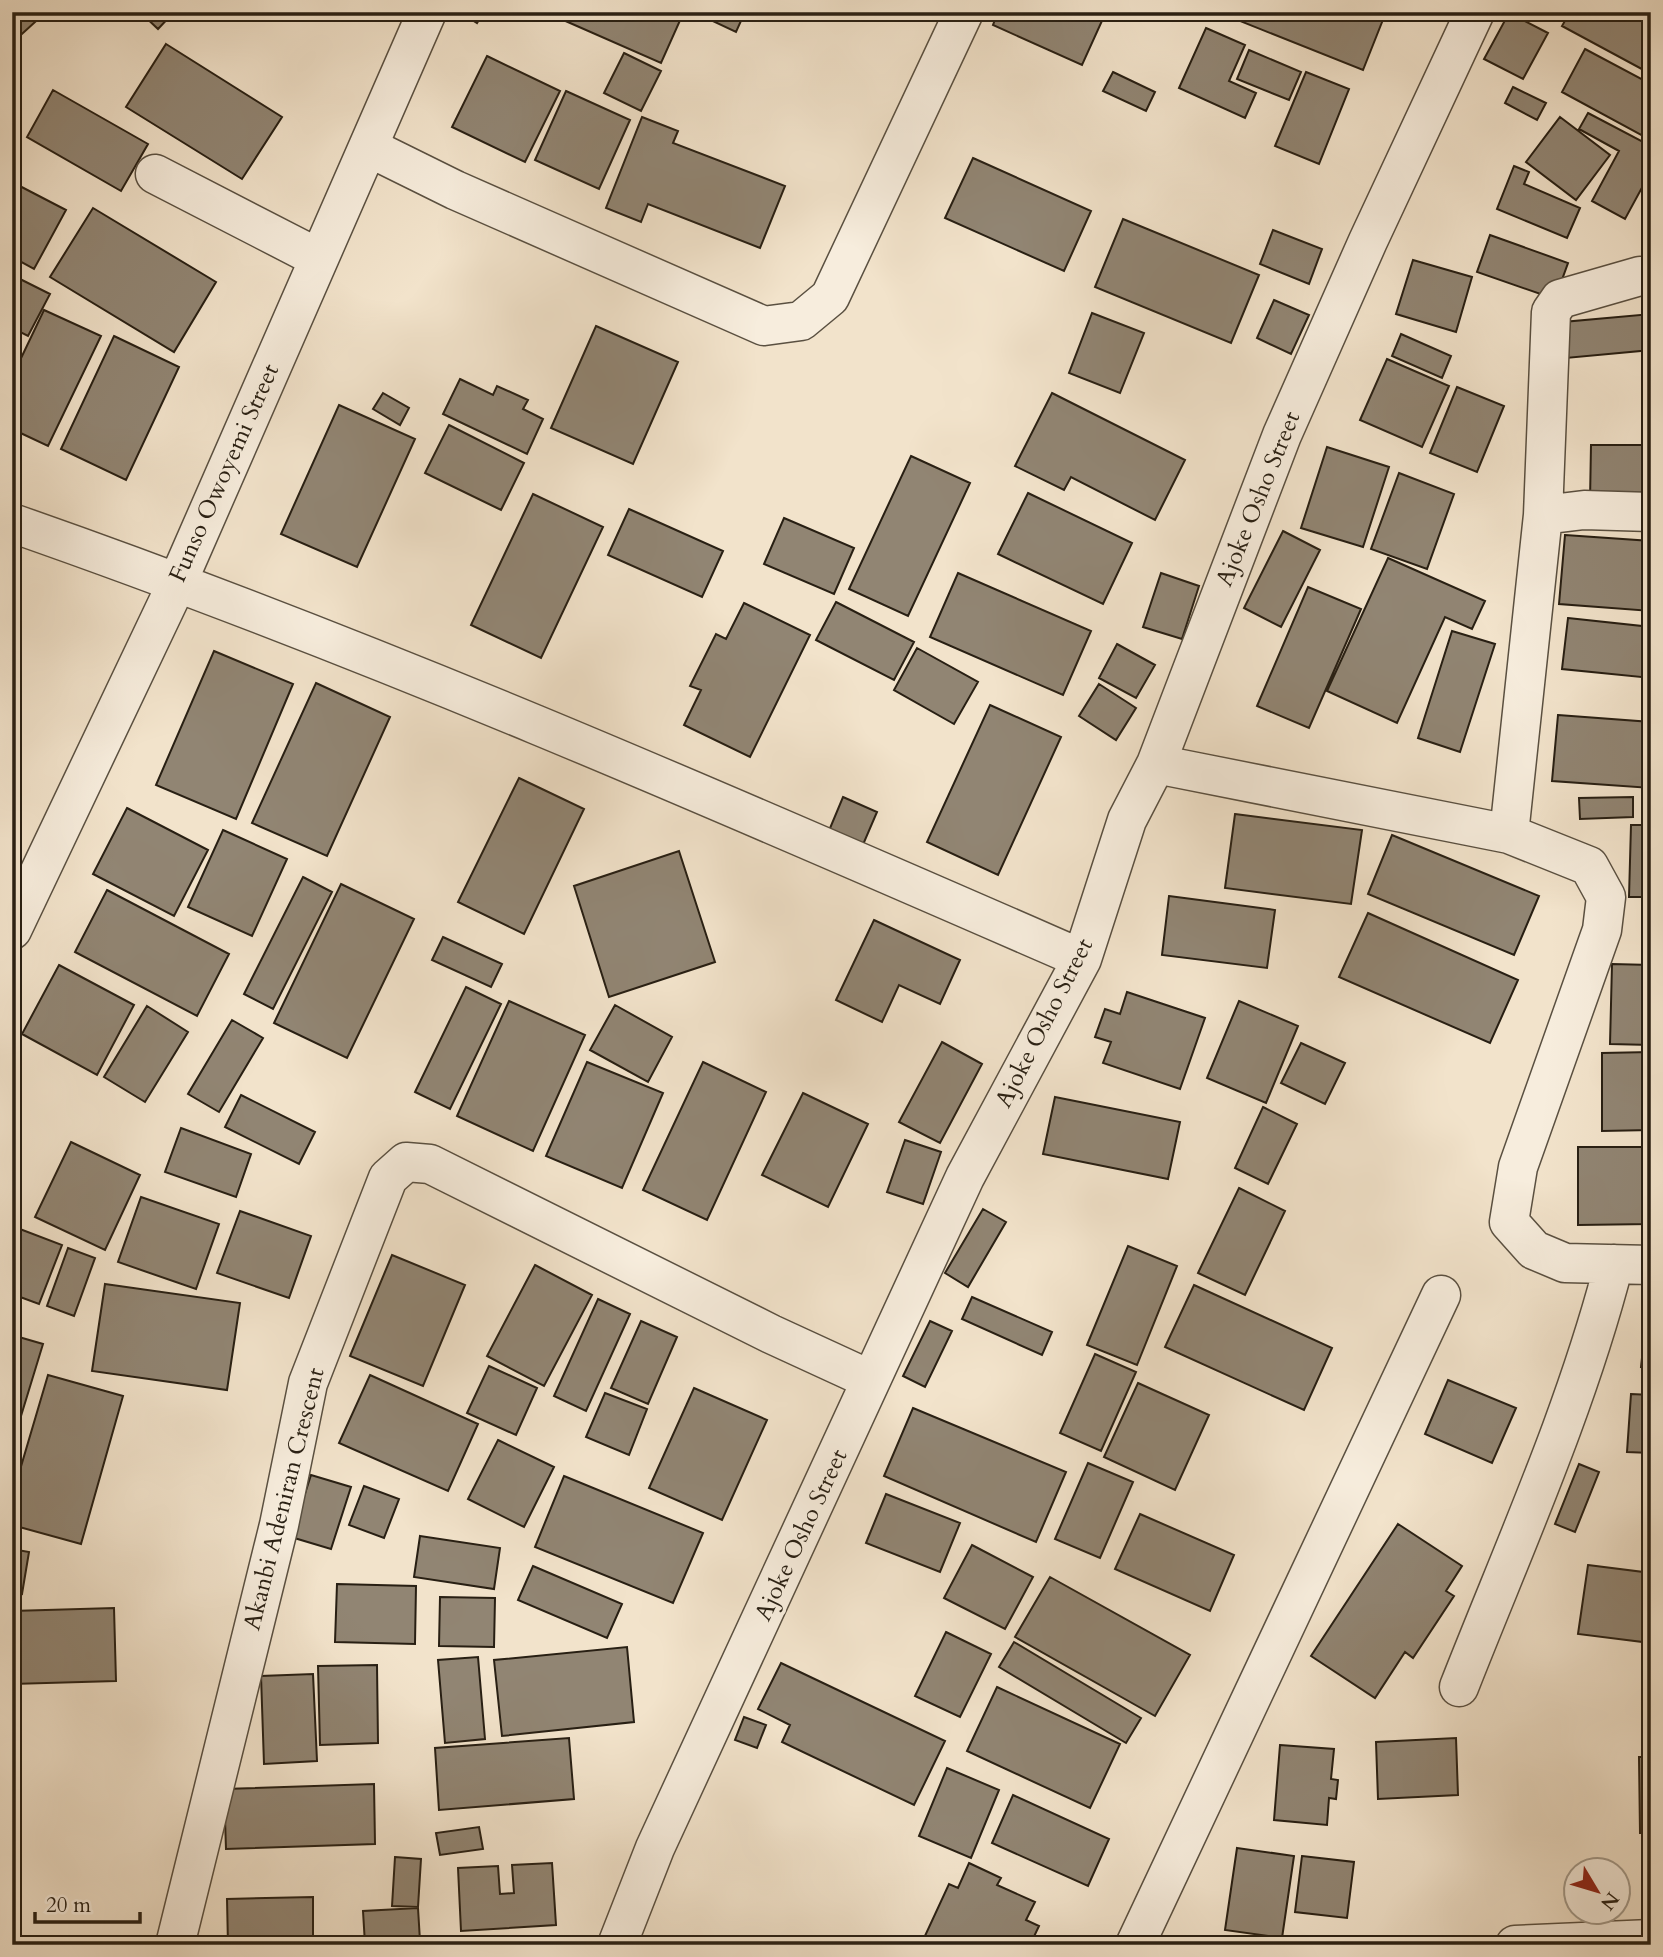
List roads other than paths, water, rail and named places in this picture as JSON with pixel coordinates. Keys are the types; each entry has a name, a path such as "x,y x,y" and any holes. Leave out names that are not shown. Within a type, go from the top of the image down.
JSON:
{"street":[{"name":"Funso Owoyemi Street","path":"12,930 178,581 427,12"},
{"path":"369,148 467,195 764,326 802,321 830,297 964,12"},
{"name":"Ajoke Osho Street","path":"617,1945 655,1848 965,1178 1082,959 1127,820 1156,764 1282,435 1368,241 1475,12"},
{"path":"155,174 318,258"},
{"path":"1508,834 1543,515 1550,312 1560,299 1640,276"},
{"path":"1543,515 1584,510 1651,512"},
{"path":"12,523 178,581 683,786 1082,959"},
{"path":"1156,764 1508,834 1588,866 1606,897 1602,930 1518,1167 1509,1222 1534,1250 1565,1263 1633,1265 1595,1338 1558,1443 1460,1687"},
{"name":"Akanbi Adeniran Crescent","path":"174,1945 279,1525 308,1383 388,1178 406,1162 430,1164 771,1334 871,1380"},
{"path":"1135,1945 1441,1295"},
{"path":"1515,1945 1651,1938"}]}
